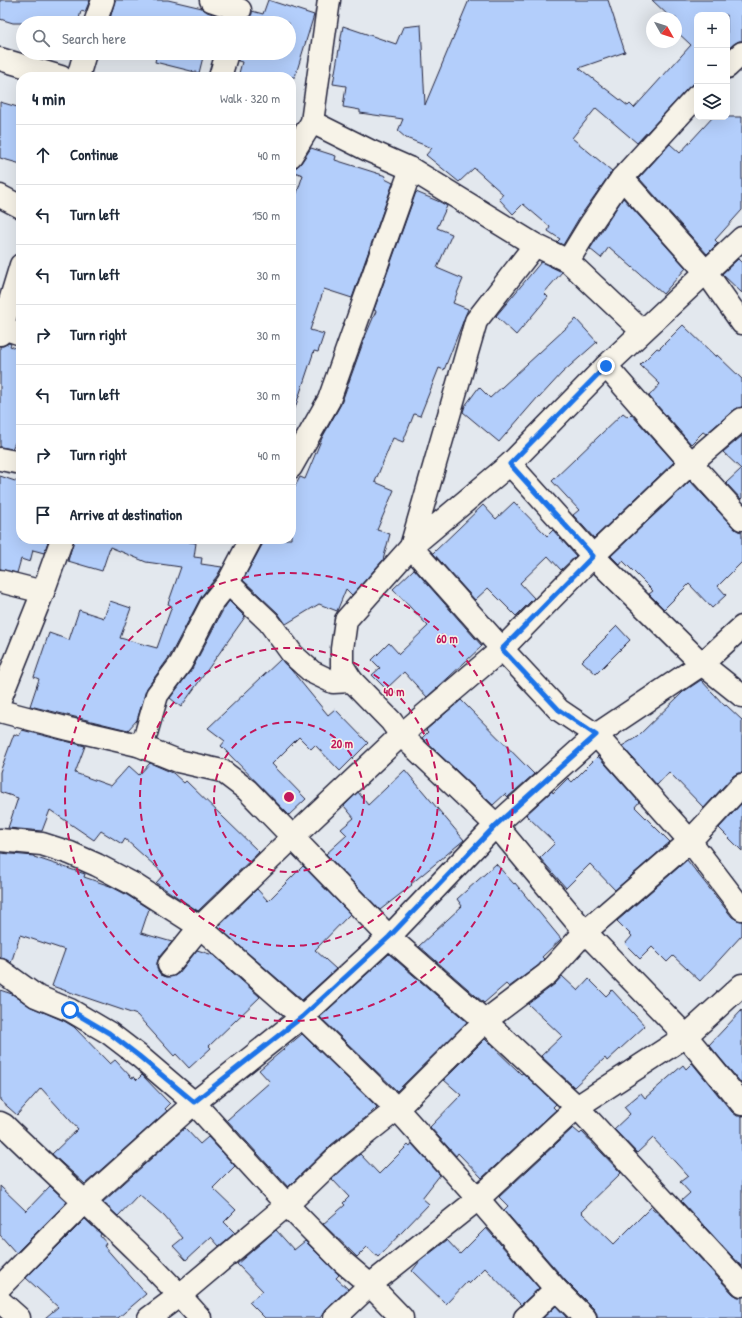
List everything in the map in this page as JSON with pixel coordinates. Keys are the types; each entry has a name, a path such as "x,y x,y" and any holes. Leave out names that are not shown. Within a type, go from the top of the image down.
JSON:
{"street":[{"path":"97,16 102,0"},
{"path":"211,0 239,11"},
{"path":"296,148 312,122 329,0"},
{"path":"730,64 742,53"},
{"path":"0,59 44,72"},
{"path":"80,72 84,60"},
{"path":"221,72 225,60"},
{"path":"568,261 622,178 694,99"},
{"path":"312,122 410,169 535,245 568,261 642,331"},
{"path":"296,458 330,400 410,169"},
{"path":"622,178 706,272 742,323"},
{"path":"0,196 16,204"},
{"path":"742,238 606,366 510,464 411,547 346,620 342,649 342,665 352,681 391,721 401,735 496,825 585,932 686,1036 742,1104"},
{"path":"411,547 476,320 535,245"},
{"path":"6,331 16,287"},
{"path":"606,366 742,519"},
{"path":"169,965 200,927 293,837 401,735 502,649 593,556 691,463 742,419"},
{"path":"0,459 16,462"},
{"path":"510,464 593,556 702,664 742,696"},
{"path":"0,699 44,592 60,544"},
{"path":"138,746 145,737 157,695 181,663 212,603 228,583 248,544"},
{"path":"411,547 559,710 596,735 690,841 742,909"},
{"path":"0,581 44,592"},
{"path":"228,583 269,622 293,655 312,672 333,682 352,681"},
{"path":"0,1287 85,1201 194,1102 302,1017 389,937 496,825 596,735 702,664 742,627"},
{"path":"0,710 138,746 178,761 222,771 247,790 389,937 485,1020 577,1107 742,1285"},
{"path":"149,1318 180,1295 287,1205 340,1154 397,1109 485,1020 547,974 585,932 690,841 742,785"},
{"path":"0,840 42,844 70,853 134,884 200,927 302,1017 397,1109 556,1289 585,1318"},
{"path":"0,970 36,996 70,1010 109,1033 194,1102 287,1205 342,1262 370,1285 402,1318"},
{"path":"335,1318 370,1285 478,1199 577,1107 686,1036 742,985"},
{"path":"0,1123 4,1125 44,1165 85,1201 180,1295 200,1318"},
{"path":"525,1318 556,1289"},
{"path":"0,1301 19,1318"}],"building":[{"path":"0,0 90,0 85,12 81,11 80,16 16,16 16,23 0,19"},
{"path":"115,0 168,0 202,8 207,12 219,16 111,16"},
{"path":"268,0 314,15 296,74 296,72 239,72 242,62 238,61 296,60 296,16 251,16 252,11 263,14"},
{"path":"469,0 608,0 625,52 579,68 628,106 630,104 634,108 691,45 682,37 682,12 665,12 652,0 742,0 742,41 739,41 730,47 730,12 694,12 694,84 688,88 637,143 596,108 572,138 612,171 579,218 563,245 557,242 560,239 548,231 550,227 523,204 513,214 499,199 503,194 474,168 459,182 426,155 432,148 406,138 398,131 403,119 360,113 360,110 343,107 346,86 333,84 343,26 396,44 403,27 421,25 425,105"},
{"path":"155,60 202,60 199,72 155,62"},
{"path":"0,102 16,107 16,163 0,158"},
{"path":"730,117 742,117 742,210 715,240 718,243 707,254 639,178 670,144 680,153 710,120 730,120"},
{"path":"311,148 336,156 335,160 386,176 385,179 393,183 352,298 324,289 310,330 324,334 318,352 314,351 296,405 296,196 303,175 296,173 296,167 301,163"},
{"path":"416,192 447,206 437,228 452,234 437,268 463,279 453,303 468,309 444,370 439,368 420,416 414,414 403,442 393,438 375,482 394,490 377,530 390,534 383,560 352,595 346,589 337,611 319,604 286,624 278,613 243,580 262,544 296,544 296,485 300,477 305,479 322,438 341,404 376,311 374,310"},
{"path":"623,198 686,268 663,294 609,247 601,258 590,249"},
{"path":"738,259 742,263 742,293 722,274"},
{"path":"541,262 562,272 544,293 548,297 516,335 496,316"},
{"path":"576,319 597,342 562,373 539,398 538,397 499,442 463,412 465,406 479,387 490,398"},
{"path":"683,325 716,357 717,355 742,379 742,407 734,410 706,434 703,432 691,444 649,396 660,384 640,365 657,348 659,349"},
{"path":"9,343 11,344 10,346 16,348 16,441 12,449 0,447 0,346"},
{"path":"623,413 628,417 631,414 674,462 594,538 573,515 579,510 552,481"},
{"path":"742,436 741,499 726,483 741,469 723,452"},
{"path":"0,476 16,481 16,544 47,544 44,553 33,550 30,562 21,559 17,573 0,569"},
{"path":"690,481 733,527 742,532 742,562 718,586 726,595 712,608 689,584 664,609 649,594 653,591 623,561 620,565 611,556"},
{"path":"514,502 547,536 553,530 576,556 561,570 548,556 520,583 534,598 516,616 488,588 475,600 433,553 483,505 496,519"},
{"path":"73,544 196,544 194,557 202,558 201,564 222,567 201,597 170,656 147,688 137,720 128,730 30,706 39,679 34,677 49,633 69,640 79,610 104,618 110,601 131,608 120,638 157,648 172,606 168,604 181,567 146,562 110,547 102,571 68,561"},
{"path":"414,569 482,646 427,697 404,672 386,689 372,675 380,668 372,660 389,643 399,654 428,626 393,589"},
{"path":"229,601 245,617 181,707 170,698 192,669"},
{"path":"617,626 630,640 596,674 582,661"},
{"path":"281,659 328,715 335,709 368,743 340,771 315,745 311,749 299,737 272,764 306,799 289,815 221,746 225,741 208,728"},
{"path":"701,680 725,706 726,705 742,720 742,773 738,773 733,776 704,808 669,772 657,785 622,746 637,737 683,692"},
{"path":"461,700 534,774 508,797 505,794 493,805 422,738 428,732 426,730"},
{"path":"22,730 85,746 75,773 111,786 129,766 139,775 150,763 173,773 184,783 186,781 259,852 198,911 156,883 164,874 125,839 122,844 101,831 94,840 50,810 42,831 8,828 18,798 0,792 0,772 14,734 19,736"},
{"path":"598,756 639,802 635,807 670,842 615,890 590,864 566,888 540,858 555,843 526,815 552,791 553,793 568,778 572,782"},
{"path":"405,770 464,840 411,884 412,885 380,910 326,854 347,835 341,829 354,818 344,806 358,792 368,805"},
{"path":"742,803 742,851 719,828"},
{"path":"0,853 34,856 85,874 84,877 110,886 149,909 141,933 172,942 159,957 157,963 157,969 161,975 167,977 174,976 179,973 197,950 213,955 260,997 209,1046 211,1048 189,1068 176,1054 174,1056 137,1015 52,986 65,950 20,935 11,963 0,958"},
{"path":"687,860 732,917 742,921 742,935 700,981 673,956 667,962 652,947 640,959 625,944 632,936 617,921"},
{"path":"496,864 514,884 515,883 561,939 542,957 544,959 539,965 509,987 506,984 484,1003 419,946 462,906 457,899"},
{"path":"303,866 350,914 315,950 336,969 302,1000 218,927 257,889 268,901"},
{"path":"389,954 467,1022 397,1091 320,1017"},
{"path":"562,976 578,991 589,979 606,996 612,990 645,1026 607,1061 605,1058 574,1087 541,1056 562,1036 528,1004 555,984"},
{"path":"0,990 12,994 31,1007 64,1021 74,1027 110,1064 115,1060 132,1078 134,1077 137,1080 142,1075 170,1104 165,1109 167,1111 85,1184 52,1154 78,1129 41,1088 17,1115 0,1100"},
{"path":"742,1010 742,1084 709,1045"},
{"path":"302,1034 377,1107 331,1145 288,1187 227,1120 270,1082 259,1070"},
{"path":"485,1039 521,1074 523,1073 556,1104 553,1107 556,1110 482,1178 458,1153 456,1156 430,1127 461,1095 444,1080"},
{"path":"692,1063 732,1112 737,1116 742,1116 742,1267 681,1201 690,1193 680,1182 688,1176 653,1138 637,1153 614,1129 630,1114 624,1107 641,1093 645,1098 683,1065 686,1069"},
{"path":"185,1128 200,1144 208,1137 235,1166 213,1188 236,1210 224,1222 235,1233 219,1246 211,1237 186,1260 173,1246 183,1238 164,1216 139,1194 118,1216 103,1202"},
{"path":"573,1128 580,1134 582,1132 621,1173 581,1212 614,1244 651,1207 733,1294 738,1297 742,1297 742,1318 597,1318 597,1314 594,1309 565,1280 504,1210 508,1206 499,1197"},
{"path":"412,1144 440,1175 422,1198 429,1204 378,1257 367,1247 357,1257 323,1224 345,1205 343,1203 349,1197 332,1179 360,1154 379,1174 408,1145 410,1147"},
{"path":"0,1186 26,1211 50,1186 67,1202 16,1253 0,1235"},
{"path":"85,1219 101,1234 100,1236 106,1243 104,1246 146,1294 118,1318 45,1318 58,1307 26,1278"},
{"path":"486,1228 539,1288 521,1305 485,1268 469,1284 467,1282 446,1304 412,1271 420,1261 447,1240 460,1254"},
{"path":"276,1230 294,1250 305,1241 339,1275 336,1278 348,1289 326,1309 320,1318 265,1318 249,1302 263,1291 237,1264"},
{"path":"556,1306 567,1318 543,1318"}],"route":[{"path":"70,1010 109,1033 194,1102 302,1017 389,937 496,825 596,735 559,710 502,649 593,556 510,464 606,366"}]}
